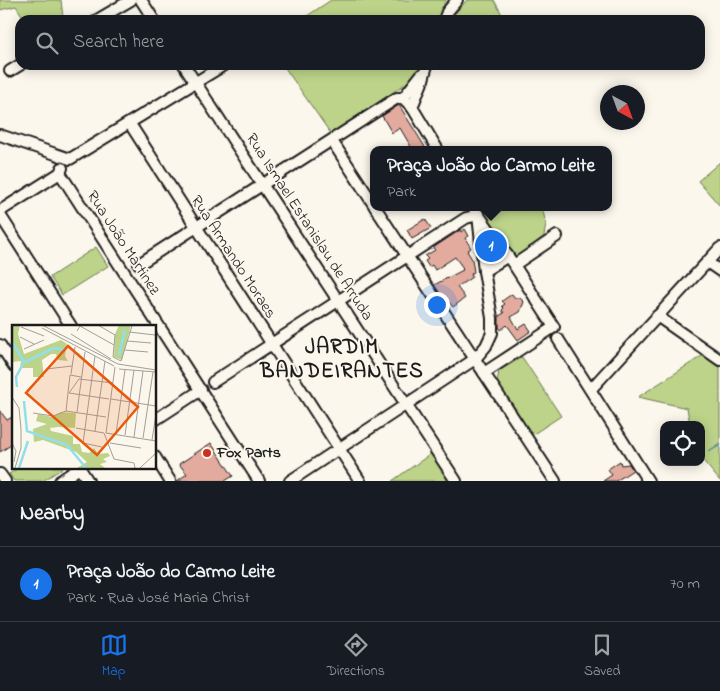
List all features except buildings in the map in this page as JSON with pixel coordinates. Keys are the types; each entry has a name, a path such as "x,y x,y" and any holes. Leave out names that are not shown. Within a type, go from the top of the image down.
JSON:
{"street":[{"path":"106,15 131,0"},
{"path":"140,0 150,15"},
{"path":"446,15 457,0"},
{"path":"10,71 15,68"},
{"name":"Rua Ismael Estanislau de Arruda","path":"188,70 456,481"},
{"path":"0,135 70,159 216,70"},
{"path":"403,98 423,70"},
{"path":"412,107 426,70"},
{"path":"139,264 397,98 403,98 412,107 436,146"},
{"name":"Rua Armando Moraes","path":"130,124 360,481"},
{"path":"332,141 370,200"},
{"name":"Rua João Martinez","path":"0,211 61,171 124,273 258,481"},
{"path":"377,211 555,481"},
{"path":"213,382 476,211"},
{"path":"476,211 554,327 484,373"},
{"path":"290,481 475,359 486,346 492,333 492,318 476,211"},
{"path":"0,215 70,325"},
{"path":"484,271 511,261 557,236"},
{"path":"590,389 720,248"},
{"path":"707,262 720,271"},
{"path":"657,316 720,360"},
{"path":"558,339 648,481"},
{"path":"0,345 12,363"},
{"path":"156,419 201,390"},
{"path":"156,459 170,481"},
{"path":"60,481 80,468 88,481"},
{"path":"0,474 5,481"}],"green space":[{"path":"0,0 61,0 63,15 22,15 16,6 0,10"},
{"path":"331,0 446,0 443,15 308,15"},
{"path":"467,0 494,0 502,15 454,15"},
{"path":"286,70 419,70 411,80 331,134"},
{"path":"720,162 720,206 698,181"},
{"path":"543,211 546,224 544,236 516,258 513,257 484,212"},
{"path":"96,247 108,266 62,295 50,277"},
{"path":"705,354 720,364 720,481 705,463 705,421 689,421 687,408 638,397"},
{"path":"522,357 561,416 532,435 497,382 499,371"},
{"path":"432,453 449,478 444,481 392,481"},
{"path":"18,468 62,468 43,481 14,481 9,474"}],"waterway":[{"path":"709,451 720,445"}],"place":[{"name":"Praça João do Carmo Leite","path":"491,246"},
{"name":"Fox Parts","path":"207,453"}],"district":[{"name":"JARDIM BANDEIRANTES","path":"342,360"}]}
